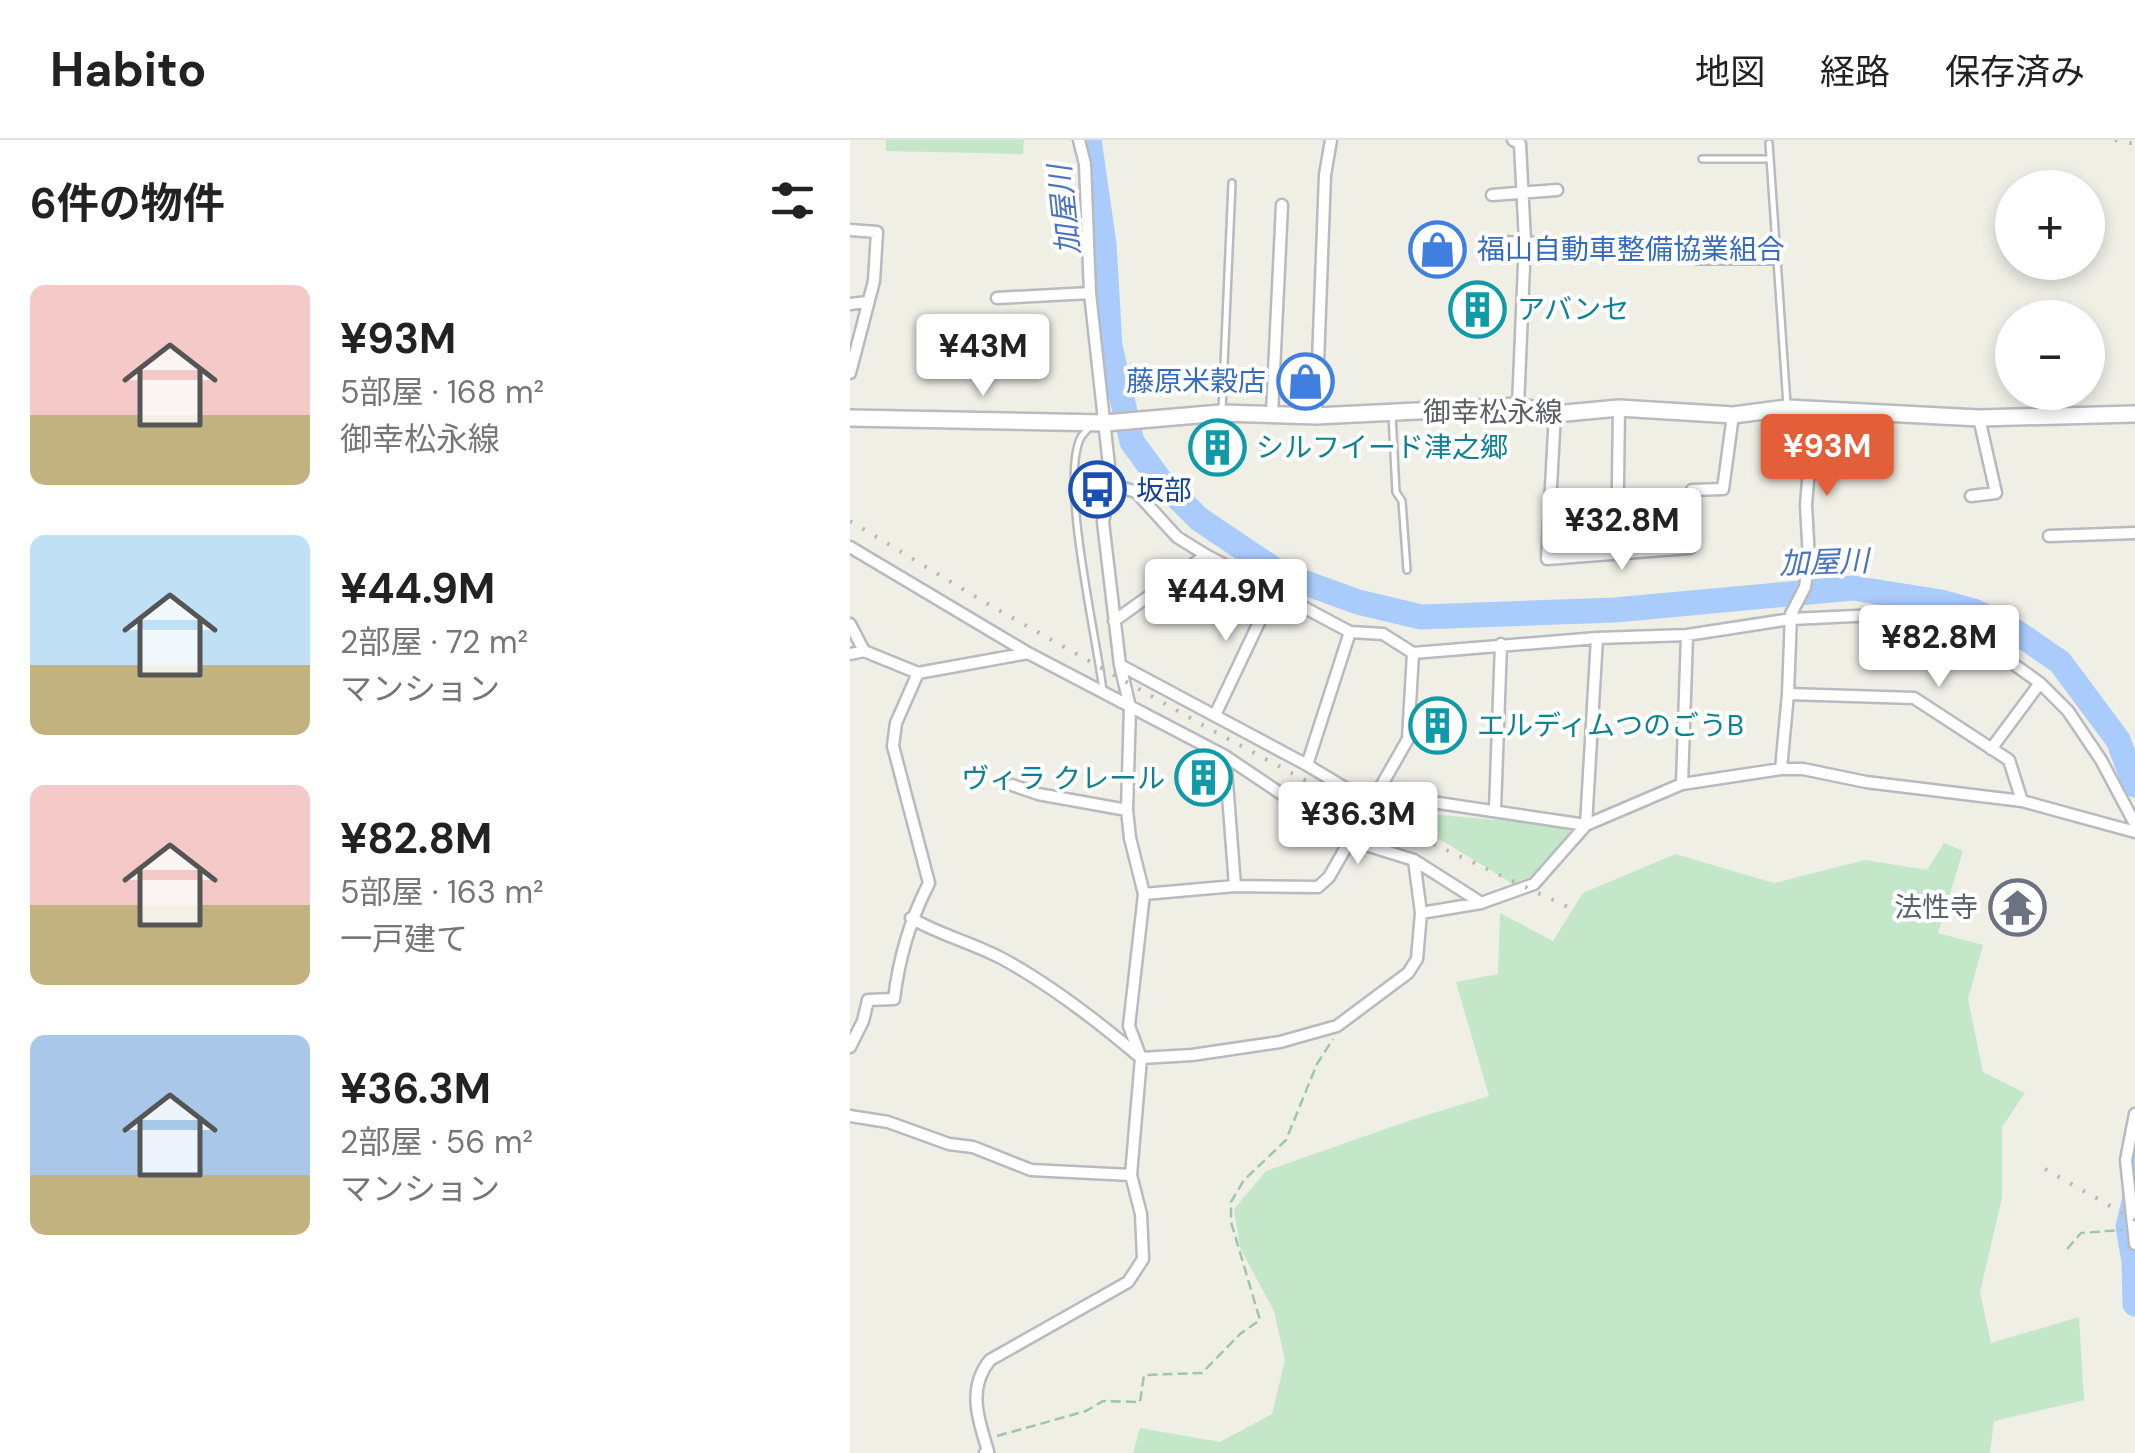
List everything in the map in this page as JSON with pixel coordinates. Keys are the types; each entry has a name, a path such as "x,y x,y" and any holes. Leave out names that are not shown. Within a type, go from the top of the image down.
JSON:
{"main road":[{"name":"御幸松永線","path":"850,418 1105,422 1222,413 1316,416 1518,406 1555,414 1619,408 1733,414 1814,408 1979,418 2135,414"}],"street":[{"path":"985,1453 988,1452 976,1414 978,1375 990,1360 1128,1282 1143,1259 1145,1237 1131,1175 1142,1058 1129,1026 1144,894 1127,810 1130,707 1120,665 1103,522 1111,484 1090,293 1085,164 1079,140"},
{"path":"1316,416 1325,176 1331,140"},
{"path":"1513,140 1520,144 1526,241 1518,406"},
{"path":"1492,195 1557,190"},
{"path":"1272,413 1282,205"},
{"path":"850,230 877,232 874,281 850,372"},
{"path":"1490,242 1567,243"},
{"path":"997,298 1090,293"},
{"path":"850,304 867,302"},
{"path":"1616,553 1619,408"},
{"path":"1781,769 1791,616 1805,586 1810,558 1806,505 1814,408"},
{"path":"1555,414 1546,559 1690,548 1692,490 1723,489 1733,414"},
{"path":"1971,496 1996,493 1979,418"},
{"path":"1111,484 1136,492 1178,538 1206,555 1350,632 1383,634 1413,653 1501,644 1687,635 1791,616 1877,615 1991,648 2040,682 2068,711 2101,760 2135,824"},
{"path":"2049,536 2135,533"},
{"path":"850,547 1028,653 1225,756 1350,840 1414,860 1480,903"},
{"path":"1114,622 1206,555"},
{"path":"1214,715 1274,591"},
{"path":"850,624 864,651"},
{"path":"1307,765 1350,632"},
{"path":"1682,784 1687,635"},
{"path":"1586,825 1596,638"},
{"path":"1495,809 1501,644"},
{"path":"850,654 864,651 918,673 1028,653"},
{"path":"1144,894 1235,886 1318,888 1329,876 1408,738 1413,653"},
{"path":"1120,665 1370,803"},
{"path":"850,1047 868,1000 894,999 898,962 910,930 910,918 929,883 892,746 896,723 918,673"},
{"path":"1990,749 2040,682"},
{"path":"1788,694 1914,698 2009,760 2022,801"},
{"path":"1225,756 1235,886"},
{"path":"1421,913 1480,903 1534,884 1586,825 1682,784 1781,769 2022,801 2135,832"},
{"path":"1012,784 1038,794 1127,810"},
{"path":"1370,803 1385,795 1586,825"},
{"path":"910,918 1004,959 1106,1028 1142,1058 1192,1055 1280,1042 1337,1026 1408,973 1418,960 1421,913 1414,860"},
{"path":"2135,1114 2126,1160 2135,1244"},
{"path":"850,1116 888,1122 1031,1170 1131,1175"}],"lane":[{"path":"1769,143 1787,408"},
{"path":"1702,159 1770,159"},
{"path":"1222,413 1232,183"},
{"path":"1697,262 1777,262"},
{"path":"1392,412 1396,492 1402,501 1407,570"},
{"path":"1102,691 1097,641 1085,590 1075,483 1080,439 1105,422"}],"path":[{"path":"984,1440 1086,1411 1103,1401 1140,1402 1144,1374 1202,1373 1240,1334 1260,1320 1231,1222 1230,1202 1244,1180 1286,1140 1333,1038"},
{"path":"2067,1248 2081,1232 2133,1231"}],"green space":[{"path":"886,140 1024,140 1023,154 886,151"},
{"path":"1394,811 1567,826 1571,833 1537,874 1513,884"},
{"path":"1944,843 1963,851 1938,933 1983,945 1968,999 1983,1072 2025,1093 2002,1127 2002,1198 1980,1292 1991,1343 2079,1317 2084,1400 1994,1421 1990,1453 1133,1453 1140,1428 1220,1442 1272,1414 1285,1360 1274,1311 1240,1248 1234,1209 1266,1171 1489,1096 1456,982 1498,974 1500,913 1553,941 1583,893 1675,854 1774,883 1865,860 1927,870"}],"waterway":[{"name":"加屋川","path":"1089,140 1104,244 1110,346 1132,442 1160,480 1199,519 1281,574 1358,602 1421,617 1615,610 1853,588 1941,602 1974,611 2012,629 2060,662 2118,740 2135,785"},
{"name":"加屋川","path":"2135,1197 2128,1227 2135,1304"}],"railway":[{"path":"2115,140 2135,144"},
{"path":"850,521 1217,733 1359,809 1568,907"},
{"path":"2045,1169 2135,1220"}],"place":[{"name":"福山自動車整備協業組合","path":"1438,249"},
{"name":"アバンセ","path":"1478,309"},
{"name":"藤原米穀店","path":"1305,381"},
{"name":"シルフイード津之郷","path":"1217,447"},
{"name":"坂部","path":"1097,490"},
{"name":"エルディムつのごうB","path":"1438,725"},
{"name":"ヴィラ クレール","path":"1204,778"},
{"name":"法性寺","path":"2017,907"}]}
